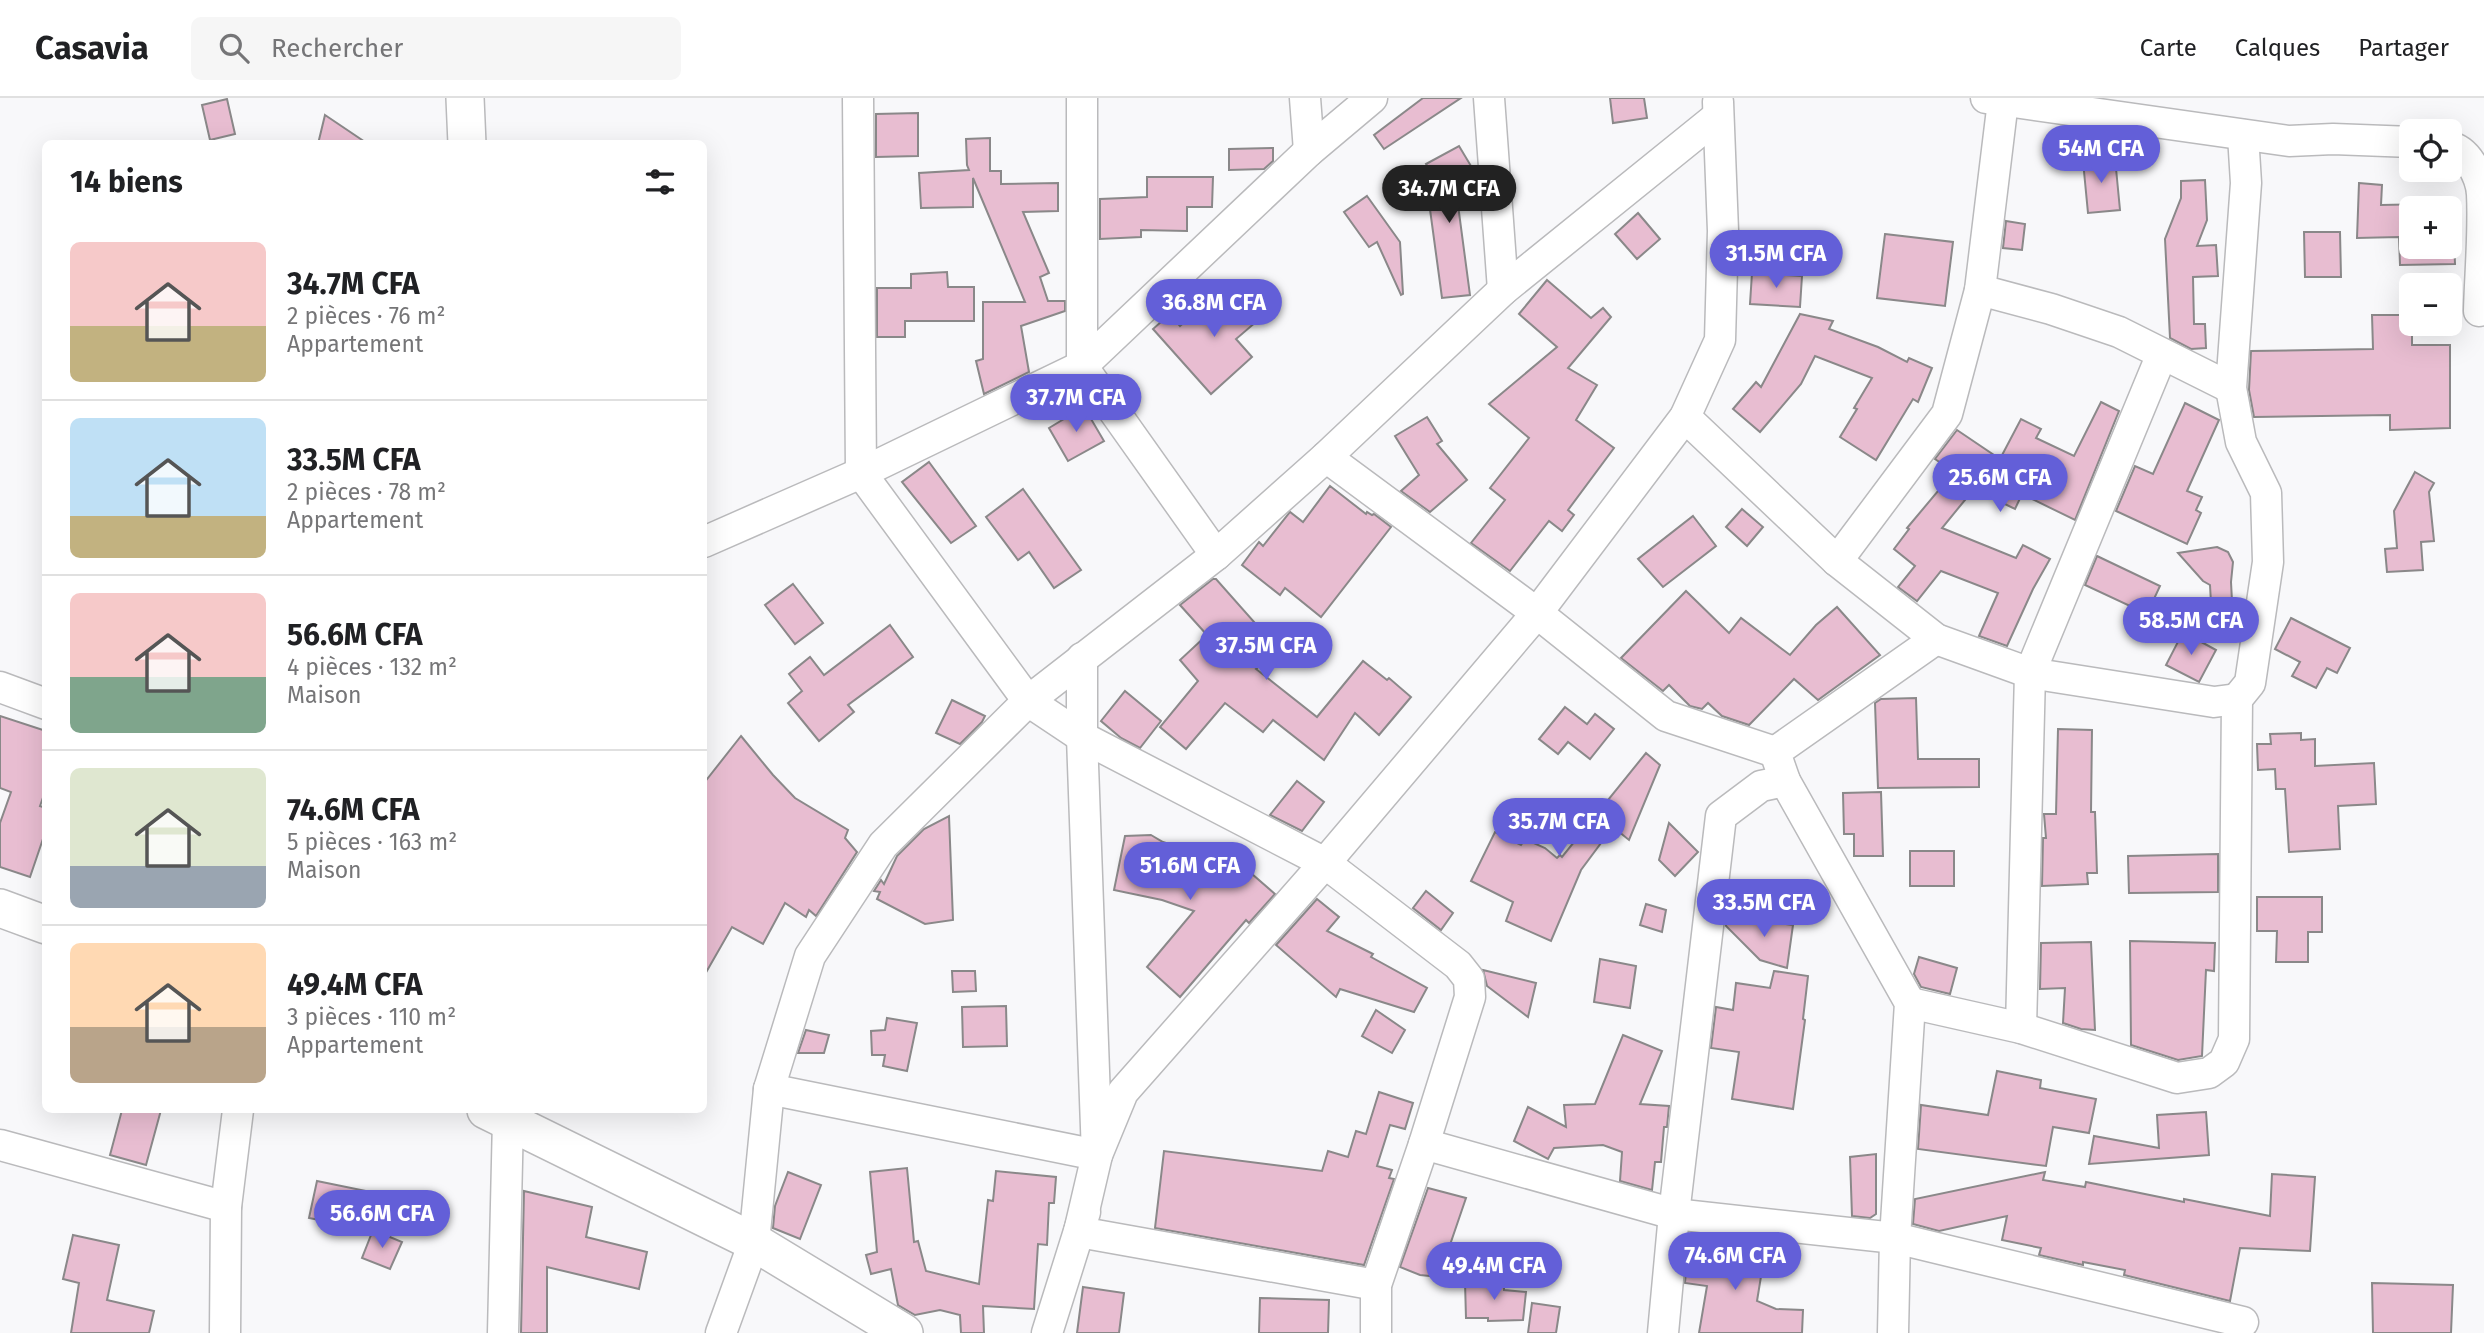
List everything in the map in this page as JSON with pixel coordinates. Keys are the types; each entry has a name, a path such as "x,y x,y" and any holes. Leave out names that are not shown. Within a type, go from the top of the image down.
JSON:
{"street":[{"path":"466,98 467,140"},
{"path":"858,98 861,473 1028,701 1082,737 1325,863 1458,965 1469,979 1470,997 1376,1284 1376,1333"},
{"path":"1082,98 1082,366 1216,555"},
{"path":"1305,98 1309,151"},
{"path":"707,541 861,473 1082,366 1309,151 1372,98"},
{"path":"1489,98 1503,290"},
{"path":"1837,561 1947,414 1980,290 1995,100 2289,141 2333,139 2399,142"},
{"path":"721,1333 754,1242 769,1089 810,956 883,845 1028,701 1216,555 1326,457 1503,290 1718,108"},
{"path":"1079,1232 1097,1154 1123,1091 1325,863 1537,613 1685,417 1720,340 1723,231 1718,108"},
{"path":"1910,1003 2021,1028 2177,1078 2209,1073 2224,1062 2234,1039 2237,699 2250,683 2268,562 2266,493 2241,442 2231,388 2246,183 2243,135"},
{"path":"2462,154 2470,161 2482,192 2479,311"},
{"path":"1980,290 2051,309 2119,332 2231,388"},
{"path":"2021,1028 2030,673 2162,354"},
{"path":"1685,417 1837,561 1936,639 2030,673 2214,702 2237,699"},
{"path":"1326,457 1537,613 1666,716 1775,752"},
{"path":"1775,752 1936,639"},
{"path":"1082,658 1082,737 1097,1154"},
{"path":"0,687 42,703"},
{"path":"1775,752 1785,781 1910,1003 1895,1238 1894,1333"},
{"path":"1663,1333 1674,1214 1721,816 1761,786 1785,781"},
{"path":"0,908 42,924"},
{"path":"769,1089 1097,1154"},
{"path":"1047,1333 1123,1091"},
{"path":"225,1333 226,1207 237,1113"},
{"path":"503,1333 500,1113 754,1242 904,1333"},
{"path":"1424,1144 1674,1214 1895,1238 2243,1322"},
{"path":"0,1146 226,1207"},
{"path":"1079,1232 1376,1284"}],"building":[{"path":"1423,98 1461,98 1384,149 1374,135"},
{"path":"1610,98 1644,98 1647,118 1613,123"},
{"path":"227,99 235,134 210,140 202,105"},
{"path":"918,113 918,156 876,157 876,114"},
{"path":"325,115 362,140 319,140"},
{"path":"990,138 990,171 1001,171 1001,184 1058,183 1058,211 1023,212 1049,273 1040,277 1048,301 1065,301 1065,311 1021,326 1029,372 984,394 976,361 983,359 983,302 1025,302 973,178 973,207 921,208 919,173 969,170 966,139"},
{"path":"1459,146 1471,166 1454,175 1470,295 1442,298 1429,202 1446,200 1426,164"},
{"path":"1273,148 1273,161 1264,169 1229,170 1229,149"},
{"path":"2115,158 2120,210 2088,213 2083,161"},
{"path":"1147,177 1213,177 1212,207 1187,207 1187,231 1141,230 1141,237 1100,239 1100,199 1147,197"},
{"path":"2205,180 2207,220 2197,246 2216,245 2218,276 2193,277 2194,324 2205,324 2206,348 2191,349 2170,338 2165,239 2181,198 2181,181"},
{"path":"2359,183 2382,185 2381,205 2399,205 2399,237 2357,238"},
{"path":"1367,196 1400,242 1401,295 1377,242 1369,247 1344,212"},
{"path":"1638,213 1660,239 1637,259 1615,234"},
{"path":"2006,221 2025,224 2022,250 2003,248"},
{"path":"2304,232 2340,232 2341,277 2305,277"},
{"path":"1885,234 1953,242 1945,306 1877,298"},
{"path":"2400,259 2455,259 2455,264 2400,265"},
{"path":"947,272 948,287 974,287 974,321 905,321 905,337 877,337 877,288 911,288 911,274"},
{"path":"1752,273 1802,276 1800,307 1750,304"},
{"path":"1547,280 1591,318 1603,308 1611,317 1568,368 1597,385 1576,420 1614,448 1568,510 1574,515 1562,531 1549,521 1510,571 1471,543 1505,500 1490,488 1529,438 1489,404 1557,347 1519,314"},
{"path":"1251,287 1270,310 1236,339 1252,357 1211,394 1153,329 1170,314 1180,326 1204,304 1216,317"},
{"path":"1800,314 1833,321 1829,329 1878,347 1907,362 1909,358 1932,368 1918,402 1913,399 1876,460 1840,437 1872,378 1815,356 1801,384 1760,432 1733,409 1756,382 1761,387"},
{"path":"2372,315 2399,315 2399,336 2412,336 2412,345 2450,345 2450,428 2390,430 2390,415 2254,417 2249,390 2251,351 2373,349"},
{"path":"2101,402 2119,411 2075,520 2022,494 2015,509 1974,489 1942,528 2016,558 2023,545 2050,559 2007,646 1979,636 1998,593 1941,571 1917,601 1898,587 1915,566 1894,549 1909,529 1907,528 1954,472 1935,459 1957,430 2000,459 2021,419 2041,429 2036,438 2074,456"},
{"path":"2185,403 2219,420 2187,491 2202,497 2196,510 2201,513 2187,544 2116,511 2135,466 2153,474"},
{"path":"1084,407 1104,441 1068,461 1049,428"},
{"path":"1427,417 1442,441 1437,444 1467,480 1430,512 1401,491 1419,475 1395,436"},
{"path":"929,462 976,526 951,543 902,482"},
{"path":"2415,472 2434,483 2429,492 2434,541 2421,542 2423,570 2387,572 2385,549 2397,548 2394,511"},
{"path":"1330,486 1366,514 1374,514 1391,527 1321,617 1285,588 1280,595 1242,565 1259,542 1263,546 1290,512 1303,522"},
{"path":"1023,489 1081,570 1054,588 1029,552 1018,560 986,517"},
{"path":"1742,509 1763,527 1747,546 1726,527"},
{"path":"1693,516 1716,546 1663,587 1638,559"},
{"path":"2217,547 2228,552 2233,562 2233,620 2212,621 2210,585 2203,581 2178,553"},
{"path":"2097,556 2160,586 2147,614 2085,585"},
{"path":"1216,579 1278,649 1256,669 1317,717 1363,661 1411,697 1379,735 1355,713 1324,760 1273,720 1263,732 1225,703 1186,749 1160,727 1198,681 1180,660 1207,635 1180,605"},
{"path":"793,584 823,623 795,644 765,605"},
{"path":"1686,591 1729,633 1741,618 1790,655 1816,625 1837,607 1880,655 1818,700 1794,679 1749,725 1722,716 1708,703 1702,709 1690,706 1669,685 1663,691 1621,658"},
{"path":"2291,618 2350,648 2337,673 2327,668 2316,688 2292,676 2300,662 2275,649"},
{"path":"890,625 913,657 848,705 854,712 819,741 788,703 802,691 789,674 810,657 824,675"},
{"path":"2183,632 2216,650 2199,682 2166,665"},
{"path":"1125,691 1161,721 1140,748 1121,738 1101,721"},
{"path":"1916,698 1918,759 1979,759 1979,787 1878,788 1875,703 1881,699"},
{"path":"952,700 985,716 960,744 936,733"},
{"path":"1565,707 1587,724 1595,714 1614,729 1590,759 1568,742 1558,754 1539,739"},
{"path":"0,716 42,730 42,842 30,877 0,867 0,823 11,792 0,788"},
{"path":"2058,729 2092,730 2091,812 2095,812 2097,873 2087,873 2088,884 2042,886 2043,838 2046,838 2044,814 2056,814"},
{"path":"2301,733 2301,740 2315,739 2315,766 2374,763 2376,804 2338,806 2340,849 2289,852 2285,789 2276,789 2275,769 2258,770 2257,744 2271,744 2270,734"},
{"path":"741,736 795,798 848,830 845,838 857,852 816,916 809,910 806,917 785,903 763,944 732,927 707,971 707,779"},
{"path":"1646,753 1660,765 1629,840 1613,827 1581,870 1551,941 1506,921 1513,902 1471,881 1495,832 1521,845 1525,839 1545,848 1557,858 1560,855 1562,857"},
{"path":"1297,781 1324,802 1302,831 1270,815"},
{"path":"1881,792 1883,856 1854,856 1854,834 1844,834 1843,793"},
{"path":"949,816 953,920 925,924 877,899 880,892 874,891 881,880 884,884 897,856 924,829"},
{"path":"1669,823 1698,852 1675,876 1659,860"},
{"path":"1151,835 1163,842 1233,866 1237,861 1275,894 1249,923 1246,920 1180,997 1147,967 1194,911 1162,900 1114,890 1125,836"},
{"path":"1910,851 1954,851 1954,886 1910,886"},
{"path":"2218,854 2218,892 2129,893 2128,856"},
{"path":"1426,891 1453,913 1441,930 1413,908"},
{"path":"2257,897 2322,897 2322,932 2308,932 2308,962 2276,962 2277,931 2257,931"},
{"path":"1317,899 1339,917 1327,931 1373,954 1371,957 1427,988 1414,1012 1340,989 1336,997 1276,945"},
{"path":"1646,904 1666,910 1662,932 1640,925"},
{"path":"1727,916 1793,925 1787,968 1760,960 1726,926"},
{"path":"2130,941 2215,943 2214,971 2206,970 2202,1056 2178,1060 2131,1045"},
{"path":"2091,942 2095,1030 2063,1023 2065,988 2040,989 2041,943"},
{"path":"1919,957 1957,968 1950,994 1921,987 1914,974"},
{"path":"1600,959 1636,966 1630,1008 1594,1002"},
{"path":"1483,970 1536,983 1528,1017 1487,986"},
{"path":"952,971 975,971 976,991 953,992"},
{"path":"1774,971 1808,976 1793,1109 1732,1099 1739,1052 1711,1048 1716,1007 1733,1010 1736,983 1770,988"},
{"path":"1006,1006 1007,1046 963,1047 962,1007"},
{"path":"1376,1010 1405,1030 1392,1053 1362,1036"},
{"path":"887,1018 917,1023 907,1071 883,1066 885,1055 872,1055 871,1031 885,1030"},
{"path":"806,1030 829,1035 824,1053 798,1053"},
{"path":"1623,1035 1662,1051 1640,1104 1669,1106 1661,1162 1655,1162 1652,1190 1620,1181 1622,1152 1603,1145 1554,1148 1548,1159 1514,1141 1528,1107 1566,1127 1564,1105 1595,1104"},
{"path":"1997,1071 2041,1080 2040,1088 2096,1099 2089,1133 2053,1127 2046,1166 1918,1149 1921,1105 1988,1115"},
{"path":"1379,1092 1413,1103 1405,1129 1390,1125 1377,1166 1392,1170 1389,1178 1394,1179 1364,1265 1155,1228 1164,1151 1322,1171 1328,1151 1348,1157 1356,1131 1366,1134"},
{"path":"2206,1112 2209,1155 2089,1164 2094,1136 2159,1148 2157,1115"},
{"path":"121,1113 160,1113 146,1165 110,1155"},
{"path":"1876,1154 1876,1214 1870,1218 1852,1216 1850,1157"},
{"path":"907,1168 914,1242 918,1241 926,1271 979,1284 988,1200 993,1201 996,1171 1056,1177 1054,1203 1049,1203 1047,1245 1038,1244 1034,1309 983,1306 984,1333 961,1333 960,1315 940,1310 915,1315 898,1305 891,1269 871,1274 866,1255 877,1252 870,1172"},
{"path":"788,1172 821,1185 800,1239 773,1228 775,1206"},
{"path":"2045,1172 2043,1180 2085,1187 2086,1182 2270,1216 2272,1174 2315,1177 2310,1251 2240,1248 2230,1301 2124,1275 2125,1270 2083,1262 2083,1265 2039,1255 2041,1248 2002,1240 2007,1216 1939,1231 1913,1224 1915,1199"},
{"path":"317,1181 366,1191 359,1228 309,1218"},
{"path":"1428,1188 1466,1198 1439,1277 1420,1275 1400,1267"},
{"path":"524,1191 592,1207 586,1237 647,1252 639,1289 547,1267 547,1333 521,1333"},
{"path":"373,1230 402,1242 390,1269 362,1258"},
{"path":"73,1235 119,1245 107,1300 154,1311 149,1333 71,1333 79,1283 63,1279"},
{"path":"1689,1239 1765,1252 1757,1301 1776,1309 1803,1310 1802,1333 1699,1333 1707,1286 1685,1283"},
{"path":"1504,1281 1504,1290 1526,1292 1523,1320 1488,1321 1488,1318 1466,1318 1465,1282"},
{"path":"2372,1283 2453,1285 2451,1333 2373,1333"},
{"path":"1083,1287 1124,1293 1119,1333 1077,1333"},
{"path":"1260,1298 1329,1300 1328,1333 1259,1333"},
{"path":"1532,1303 1560,1307 1556,1333 1528,1333"}]}
